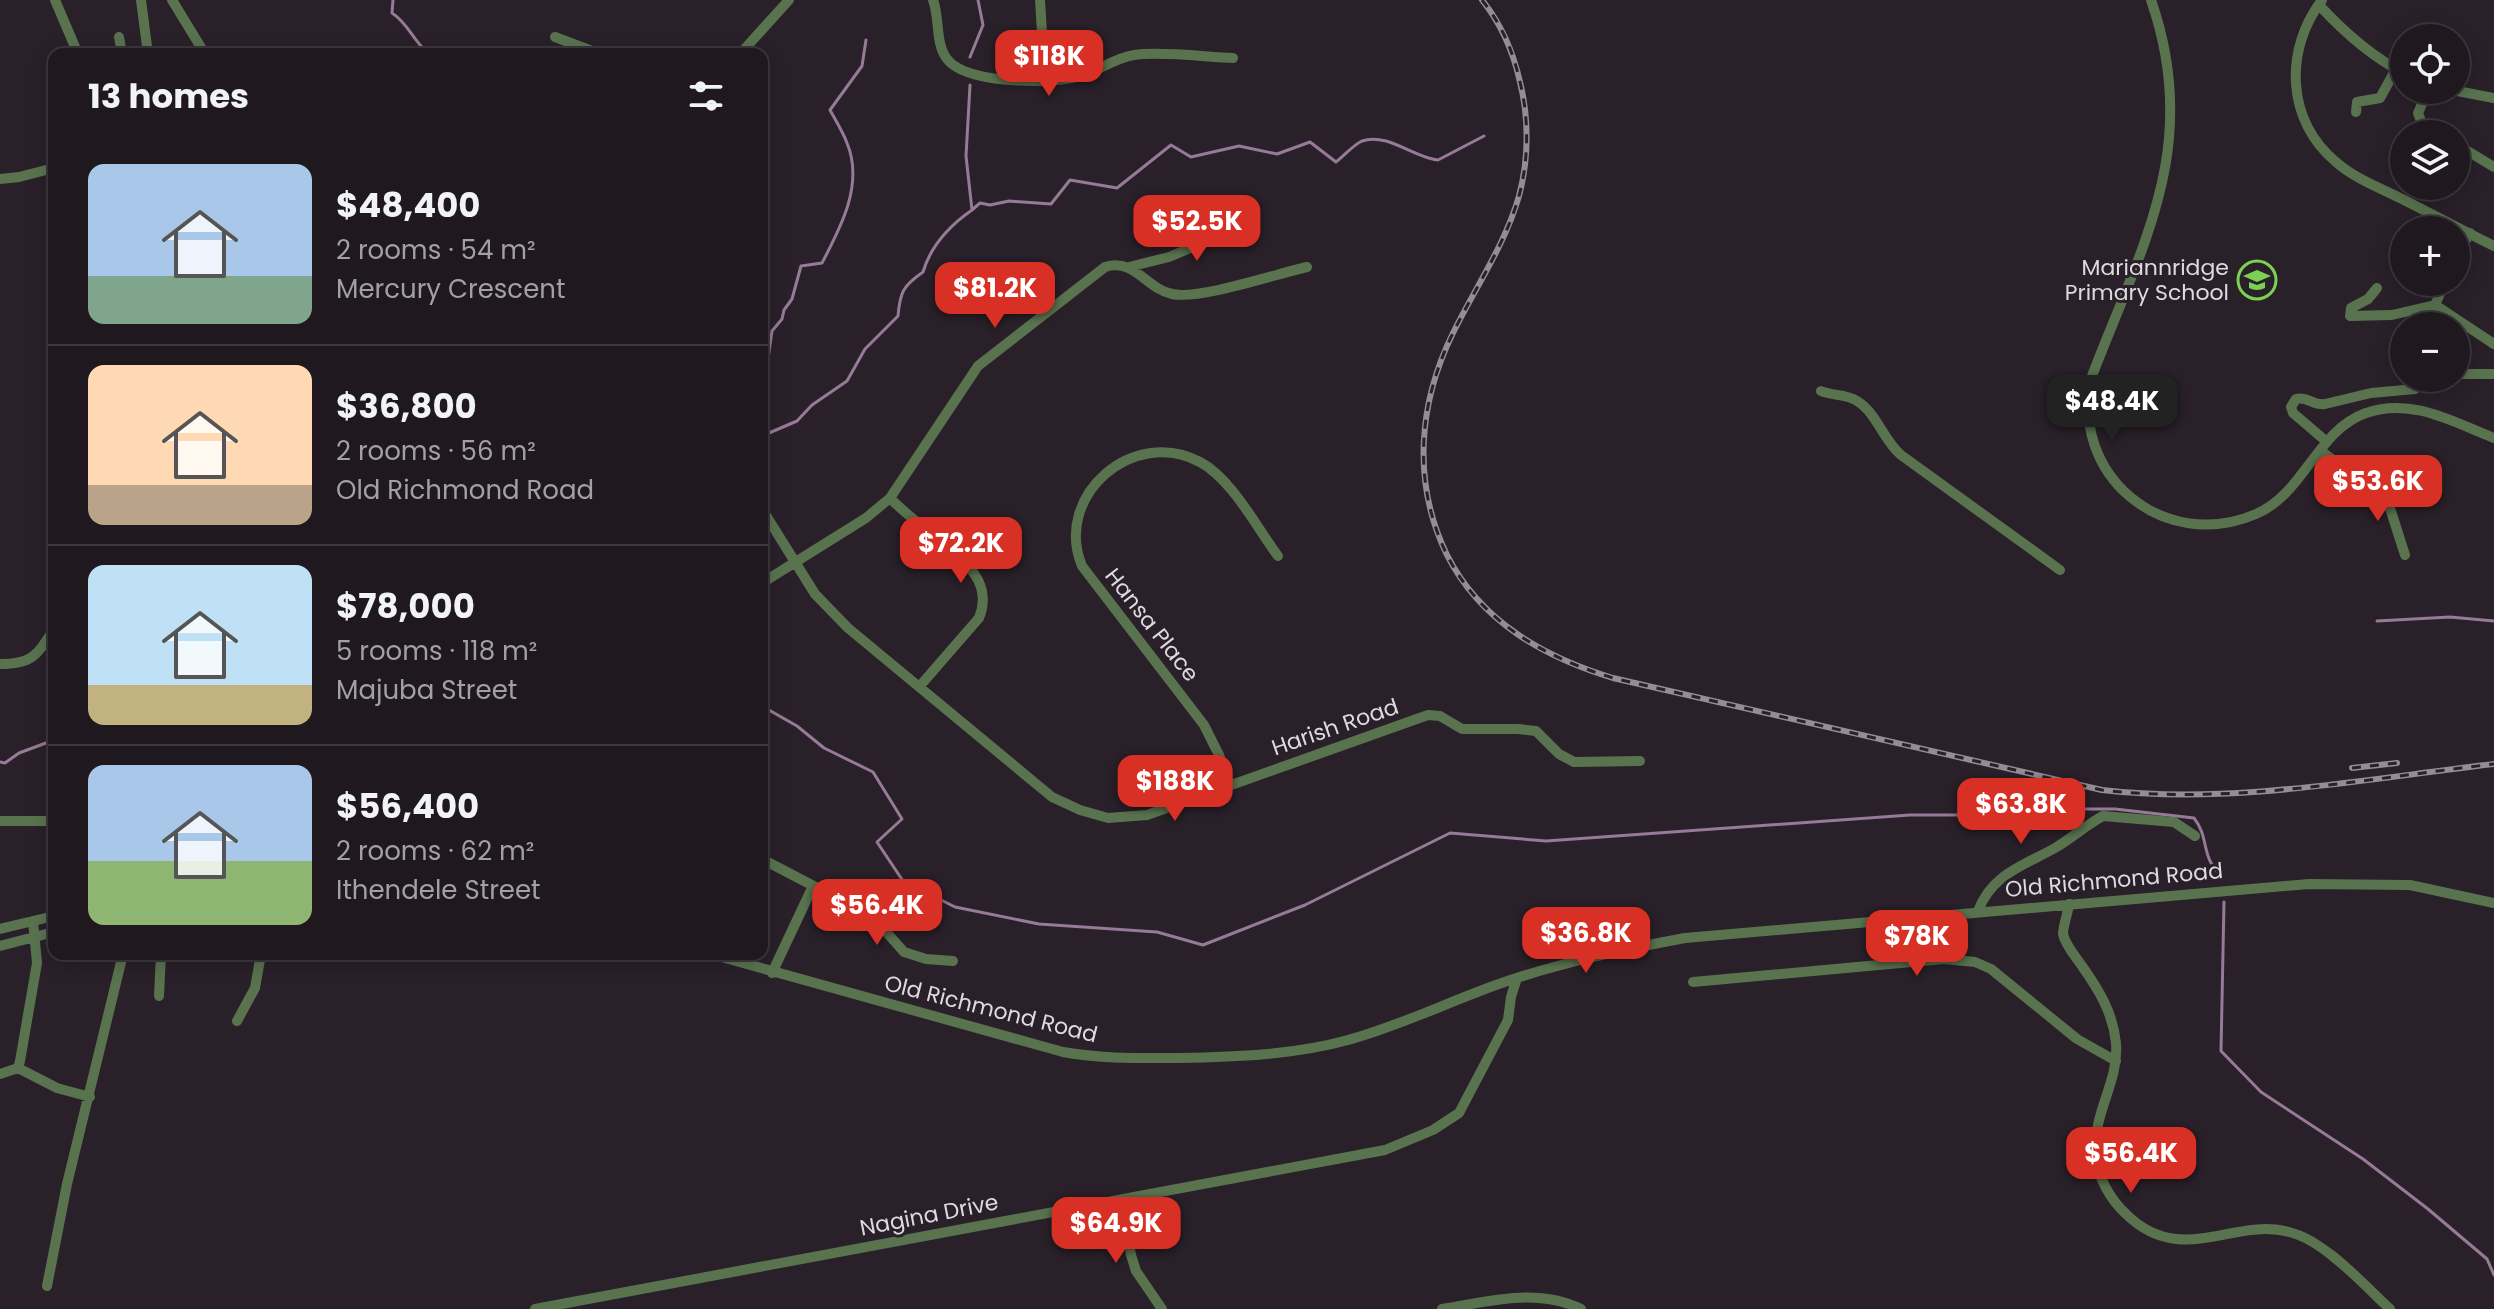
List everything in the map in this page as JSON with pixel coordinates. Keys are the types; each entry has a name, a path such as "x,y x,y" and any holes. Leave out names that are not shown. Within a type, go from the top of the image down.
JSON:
{"street":[{"path":"55,0 75,48"},
{"path":"141,0 147,48"},
{"path":"172,0 201,48"},
{"path":"745,48 789,0"},
{"path":"933,0 943,50 951,63 958,68 991,77 1024,83 1045,82 1080,76 1133,55 1233,58"},
{"path":"1040,0 1045,82"},
{"path":"2151,0 2161,33 2168,78 2170,127 2161,195 2147,240 2092,376 2088,416 2095,448 2107,470 2131,499 2162,517 2200,525 2233,522 2268,508 2289,490 2351,419 2369,412 2403,407 2420,410 2494,438"},
{"path":"2390,64 2336,24 2320,2 2299,43 2297,96 2311,132 2332,158 2349,172 2436,216"},
{"path":"119,37 121,48"},
{"path":"555,37 584,48"},
{"path":"2356,112 2358,101 2380,98 2390,84"},
{"path":"2470,93 2494,98"},
{"path":"2470,152 2494,167"},
{"path":"0,179 48,170"},
{"path":"768,579 866,518 890,498 978,366 1105,267 1129,267 1169,257 1254,221"},
{"path":"2470,233 2494,246"},
{"path":"1129,267 1158,289 1186,296 1307,267"},
{"path":"2377,288 2368,299 2351,308 2350,316 2392,315 2435,305 2494,344"},
{"path":"2435,305 2439,296"},
{"path":"2470,374 2494,374"},
{"path":"1821,391 1859,402 1886,440 1901,455 2060,570"},
{"path":"2390,391 2320,405 2303,398 2296,399 2291,407 2324,447 2389,505 2405,555"},
{"name":"Hansa Place","path":"1230,785 1204,725 1082,566 1076,547 1077,522 1086,497 1113,466 1140,455 1170,453 1199,462 1220,478 1278,556"},
{"path":"890,498 974,573 982,593 983,609 979,618 919,687"},
{"name":"Harish Road","path":"768,519 815,594 848,628 1052,797 1094,815 1124,818 1147,815 1436,715 1462,729 1536,731 1559,754 1574,762 1640,761"},
{"path":"0,664 29,660 48,638"},
{"path":"41,649 48,647"},
{"path":"1978,911 1989,889 2004,876 2103,816 2174,822 2195,836"},
{"path":"0,821 48,821"},
{"path":"768,862 873,917 904,952 926,959 953,961"},
{"name":"Old Richmond Road","path":"730,960 1063,1052 1092,1057 1199,1058 1308,1049 1395,1025 1517,978 1584,957 1685,938 2258,887 2363,883 2410,885 2494,903"},
{"path":"772,973 813,886"},
{"path":"2069,904 2063,934 2107,1006 2115,1034 2116,1061 2097,1118 2096,1158 2108,1193 2144,1229 2182,1240 2263,1230 2286,1230 2301,1235 2317,1245 2390,1309"},
{"path":"0,929 48,917"},
{"path":"18,1068 37,963 33,921"},
{"path":"0,946 48,934"},
{"path":"1693,982 1944,959 1975,962 1991,969 2077,1039 2116,1061"},
{"path":"47,1286 67,1184 122,960"},
{"path":"159,996 161,960"},
{"path":"237,1021 255,988 260,960"},
{"name":"Nagina Drive","path":"535,1309 1373,1153 1407,1142 1450,1121 1470,1096 1508,1020 1517,978"},
{"path":"0,1074 18,1068 57,1088 90,1097"},
{"path":"1121,1200 1136,1271 1162,1309"},
{"path":"1442,1309 1538,1297 1555,1299 1581,1309"}],"waterway":[{"path":"393,0 392,13 423,48"},
{"path":"970,57 983,25 978,0"},
{"path":"768,359 772,331 792,299 801,266 822,263 848,205 852,189 852,158 830,110 862,66 866,40"},
{"path":"768,433 797,421 812,405 847,381 865,349 898,316 904,290 923,272 936,245 972,210 966,156 970,85"},
{"path":"972,210 980,203 990,205 1009,201 1051,204 1070,180 1117,188 1171,145 1191,157 1239,146 1277,154 1310,142 1336,162 1362,141 1371,139 1438,160 1484,136"},
{"path":"2377,621 2450,617 2494,621"},
{"path":"768,709 797,726 824,748 873,772 902,819 877,842 903,881 955,907 1039,924 1157,932 1203,945 1305,905 1450,833 1546,841 1910,815 2115,809 2194,818 2211,862 2222,876"},
{"path":"0,762 5,763 19,753 48,742"},
{"path":"2224,902 2221,1051 2261,1092 2363,1159 2428,1209 2487,1259 2494,1275"}],"railway":[{"path":"1482,0 1501,29 1517,71 1526,124 1525,168 1506,232 1441,360 1426,415 1424,472 1428,500 1447,555 1478,600 1517,634 1539,648 1613,678 2102,790 2151,794 2249,792 2494,764"},
{"path":"2352,768 2397,763"}],"place":[{"name":"Mariannridge Primary School","path":"2257,280"}]}
